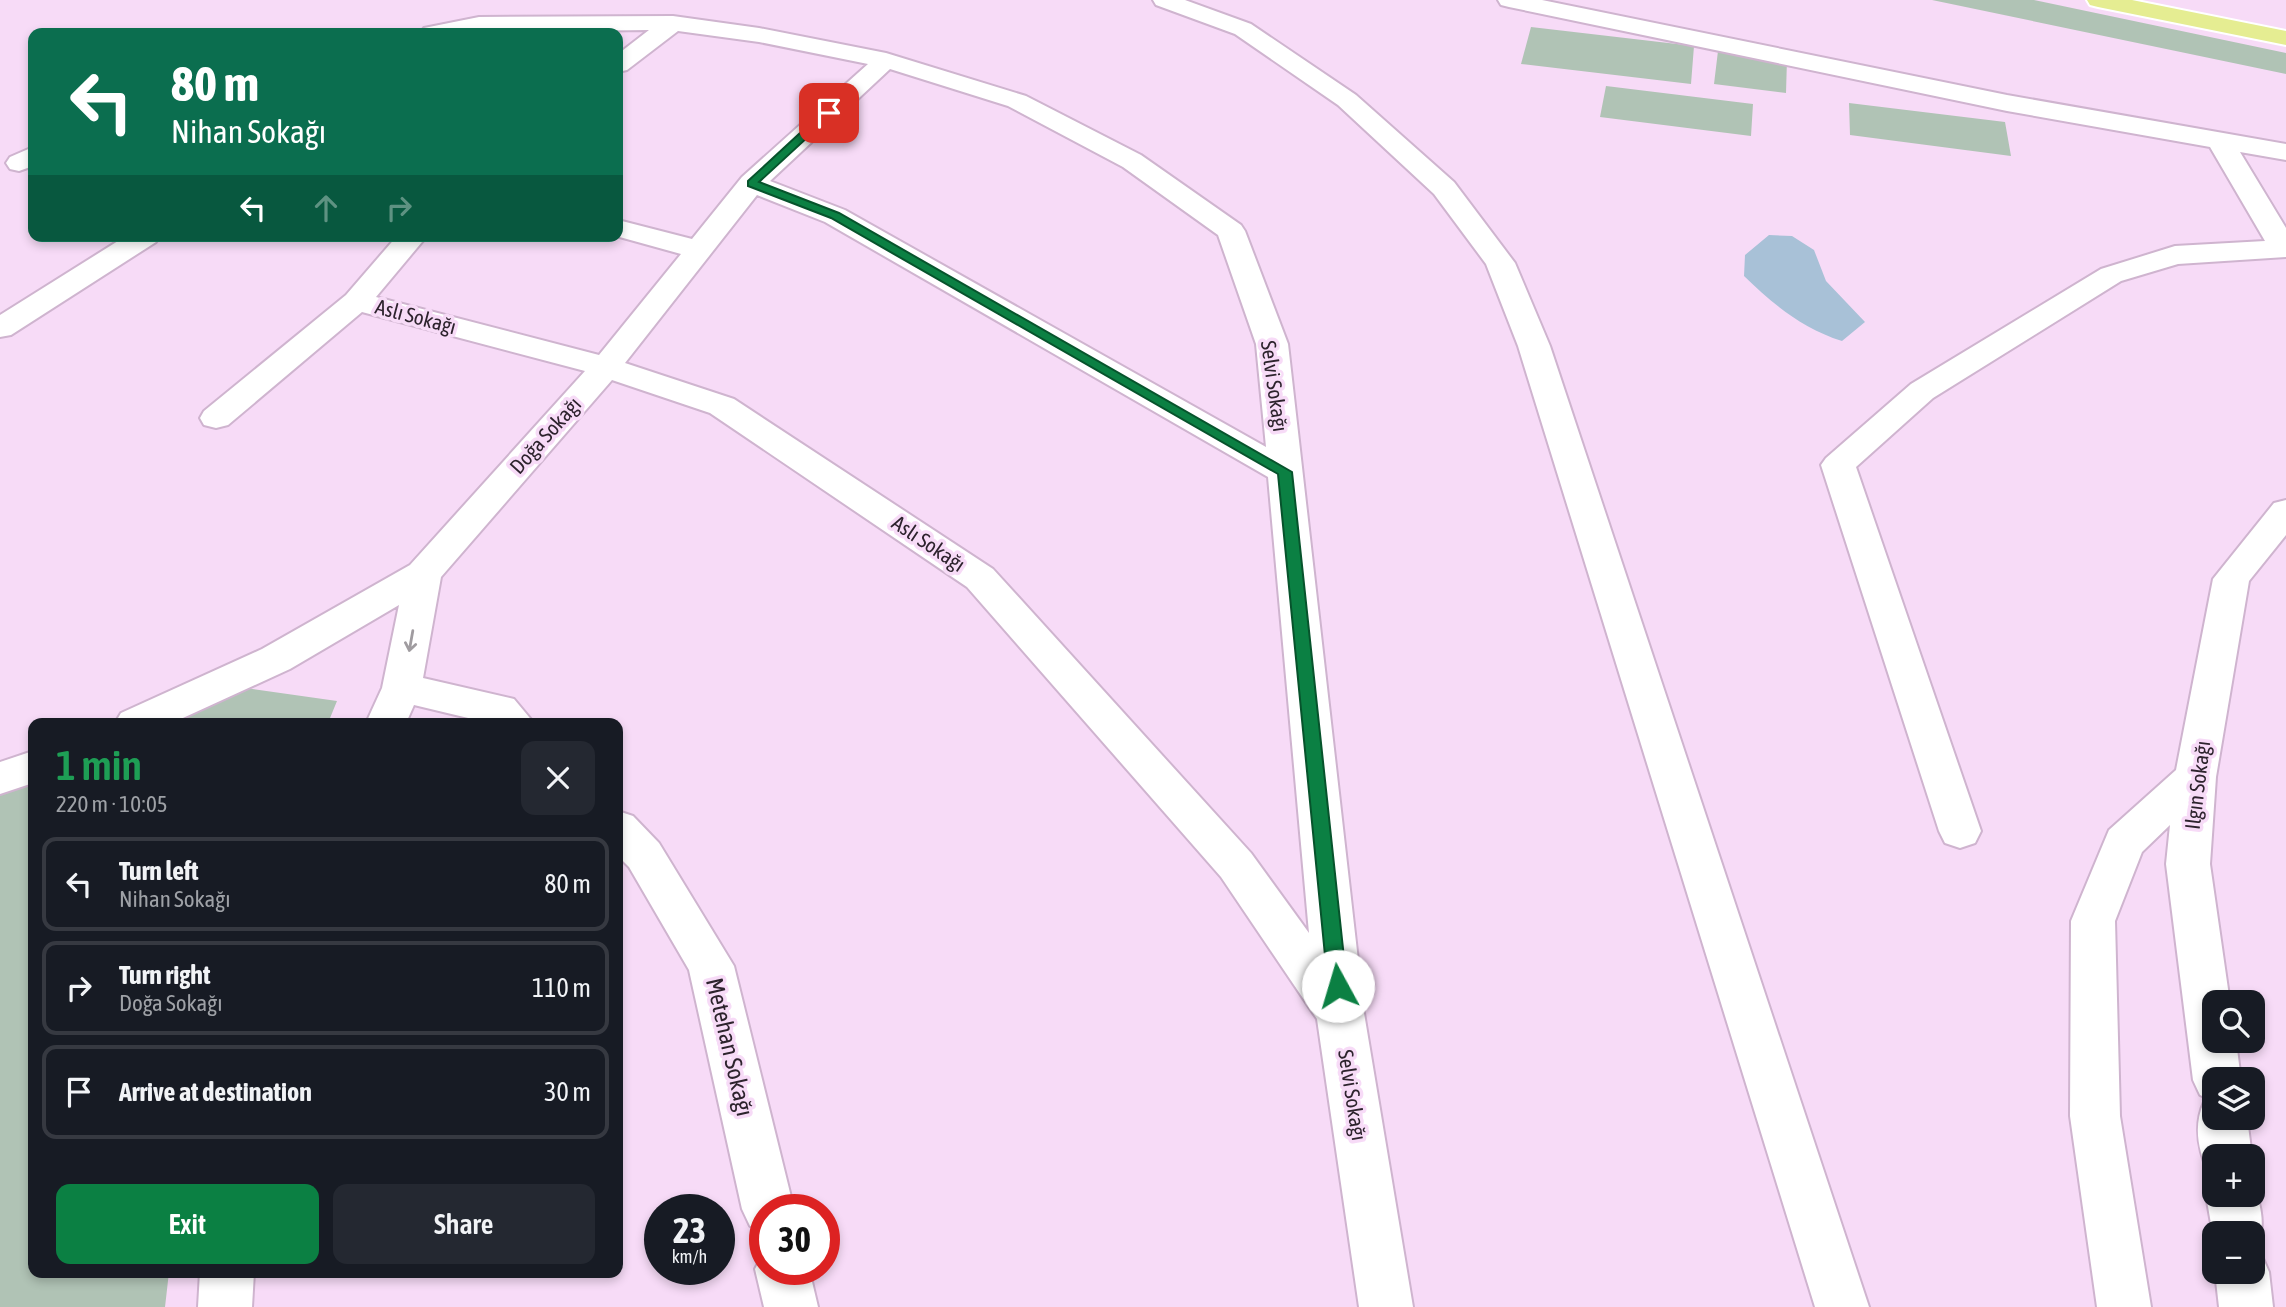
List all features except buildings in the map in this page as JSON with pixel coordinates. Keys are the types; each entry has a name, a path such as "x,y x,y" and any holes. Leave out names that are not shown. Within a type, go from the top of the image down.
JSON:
{"main road":[{"path":"2098,0 2286,38"},
{"path":"2179,0 2286,21"}],"street":[{"path":"1164,0 1244,30 1348,100 1444,188 1500,263 1534,346 1842,1307"},
{"path":"1509,0 2007,103 2286,152"},
{"path":"623,61 673,23"},
{"name":"Selvi Sokağı","path":"460,28 479,24 673,23 759,35 886,60 1017,102 1132,161 1231,231 1272,344 1340,1013 1386,1307"},
{"name":"Doğa Sokağı","path":"146,718 276,659 423,574 606,367 752,183 886,60"},
{"path":"1960,831 1838,465 1922,391 2111,275 2175,256 2285,249 2219,139"},
{"path":"752,183 835,216 1285,472"},
{"path":"623,229 699,250"},
{"path":"0,328 136,242"},
{"path":"216,418 357,301 408,242"},
{"name":"Aslı Sokağı","path":"357,301 606,367 722,406 980,578 1236,865 1340,1013"},
{"name":"Ilgın Sokağı","path":"2215,1067 2188,864 2195,777 2231,579 2286,511"},
{"path":"388,718 402,688 423,574"},
{"path":"402,688 500,709 509,718"},
{"path":"0,778 28,769"},
{"path":"2124,1307 2095,1116 2093,921 2124,842 2195,777"},
{"name":"Metehan Sokağı","path":"623,833 644,855 711,967 764,1194"},
{"path":"225,1307 227,1278"},
{"path":"2243,1284 2246,1307"},
{"path":"786,1285 791,1307"}],"green space":[{"path":"1932,0 2034,0 2286,53 2286,74"},
{"path":"1531,27 1694,46 1691,84 1521,64"},
{"path":"1718,51 1787,59 1786,93 1714,84"},
{"path":"1606,86 1753,104 1751,136 1600,117"},
{"path":"1849,103 2005,122 2011,156 1850,135"},
{"path":"239,687 337,701 330,718 169,718"},
{"path":"28,779 28,1278 168,1278 165,1307 0,1307 0,792"}],"water":[{"path":"1769,235 1792,236 1814,250 1826,281 1865,322 1842,341 1801,322 1755,287 1744,276 1745,255"}],"route":[{"path":"829,113 752,183 835,216 1285,472 1338,986"}]}
